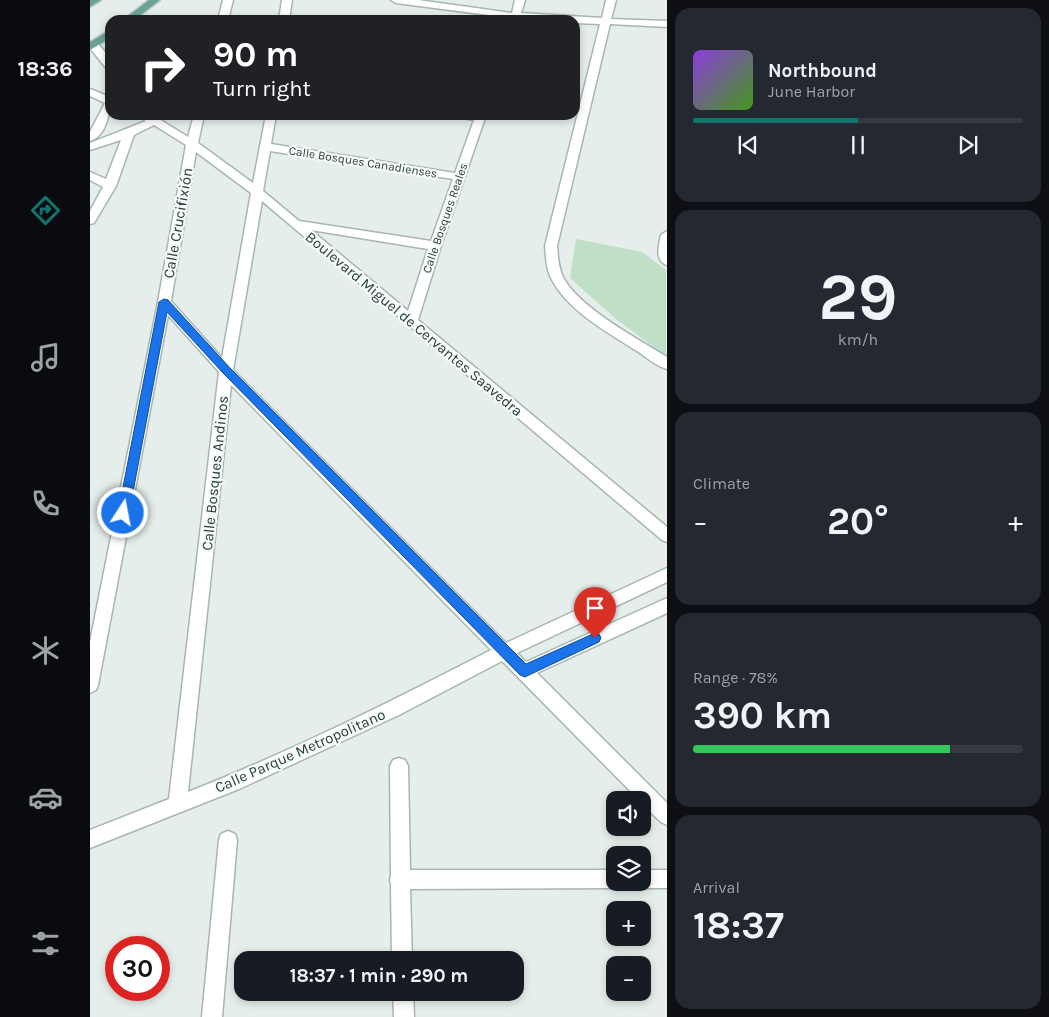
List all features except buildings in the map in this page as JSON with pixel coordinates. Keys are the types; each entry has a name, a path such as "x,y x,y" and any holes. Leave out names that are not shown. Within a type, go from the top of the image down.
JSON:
{"main road":[{"path":"90,4 96,0"},
{"path":"135,15 155,0"},
{"path":"91,46 105,36"}],"street":[{"path":"224,15 228,0"},
{"path":"285,15 287,0"},
{"path":"396,0 495,15"},
{"path":"516,15 520,0"},
{"path":"611,0 551,246 552,263 557,278 568,295 582,307 666,364"},
{"path":"580,20 666,24"},
{"path":"91,46 105,61"},
{"path":"90,92 105,100"},
{"path":"90,138 96,132 105,113"},
{"path":"90,147 128,133 150,120"},
{"name":"Boulevard Miguel de Cervantes Saavedra","path":"156,120 259,193 666,536"},
{"name":"Calle Crucifixión","path":"90,685 198,120"},
{"name":"Calle Bosques Andinos","path":"178,804 226,370 259,193 270,120"},
{"name":"Calle Bosques Reales","path":"411,322 435,246 480,120"},
{"path":"90,220 110,186 128,133"},
{"name":"Calle Bosques Canadienses","path":"267,146 459,177"},
{"path":"90,175 110,186"},
{"path":"296,224 435,246"},
{"path":"666,235 664,251 666,261"},
{"path":"164,302 226,370 666,816"},
{"name":"Calle Parque Metropolitano","path":"90,839 233,783 393,710 505,651 666,574"},
{"path":"525,671 666,605"},
{"path":"399,766 399,880 402,951"},
{"path":"212,1017 228,840"},
{"path":"399,880 606,879"},
{"path":"651,879 666,879"},
{"path":"403,1001 404,1017"}],"green space":[{"path":"576,239 642,252 666,270 666,356 616,319 570,278"}],"route":[{"path":"123,513 164,302 226,370 525,671 595,638"}]}
